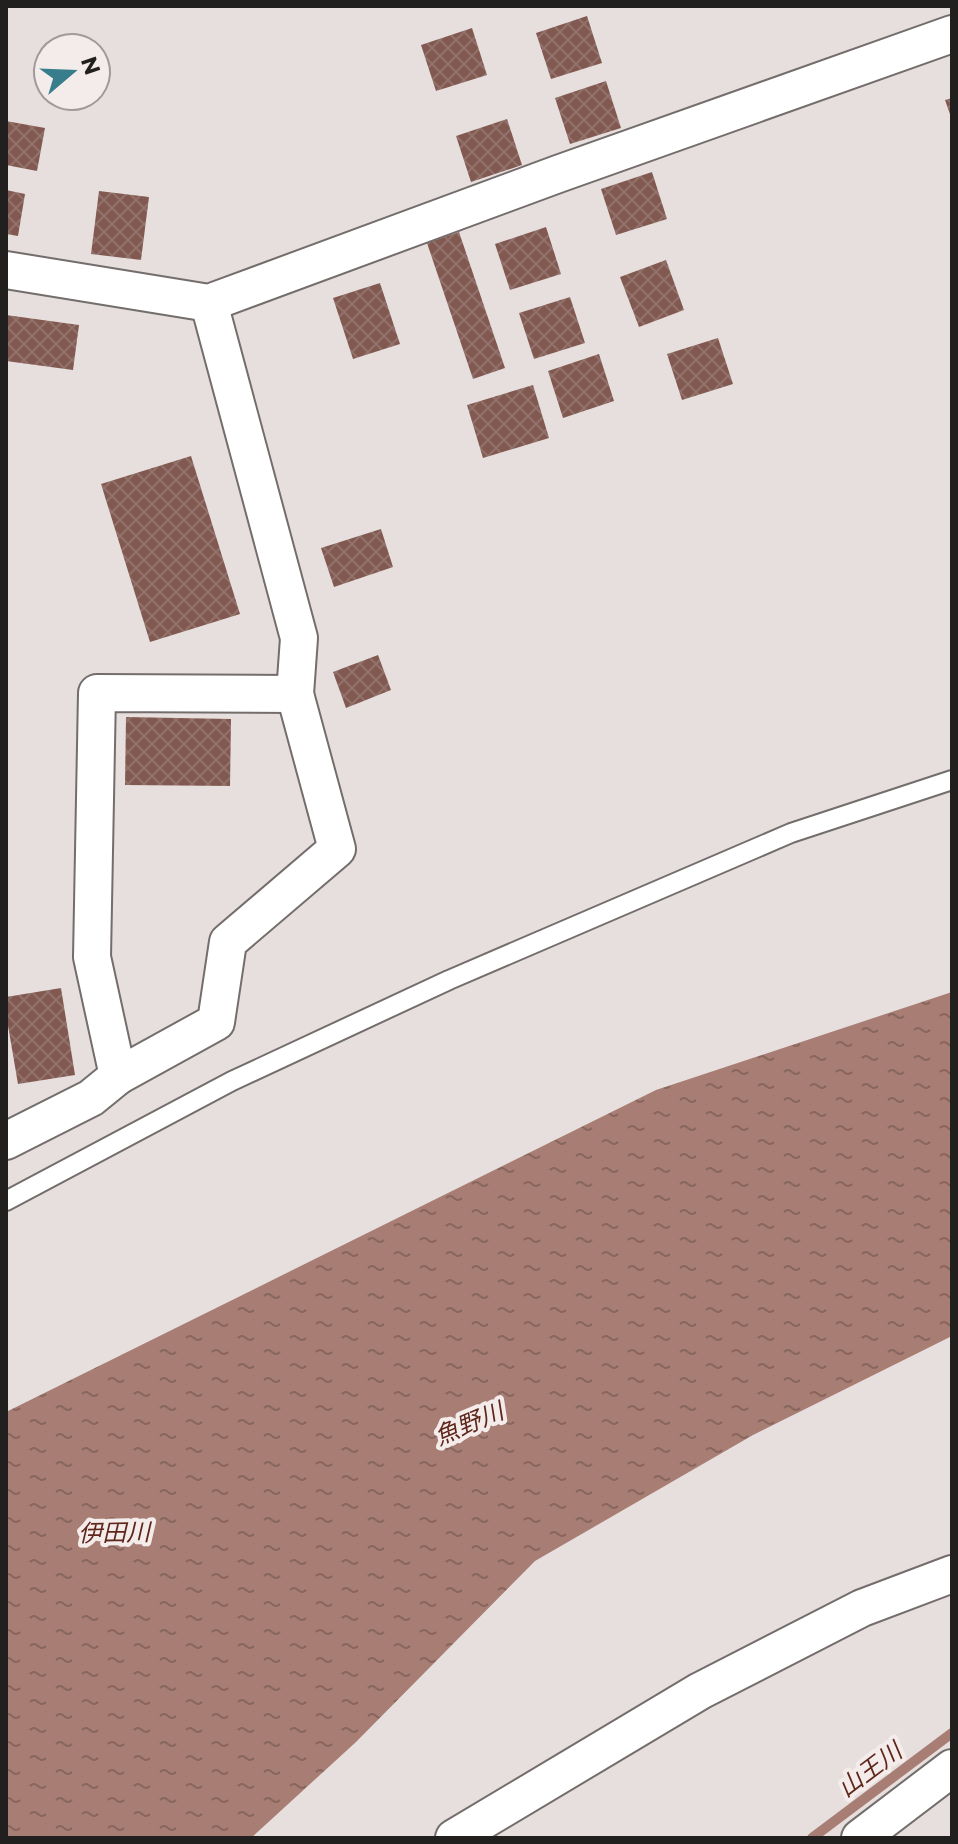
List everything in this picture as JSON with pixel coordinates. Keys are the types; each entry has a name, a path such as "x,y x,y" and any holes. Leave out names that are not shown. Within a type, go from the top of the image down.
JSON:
{"street":[{"path":"6,270 209,303 558,174 952,34"},
{"path":"6,1141 91,1098 118,1076 216,1022 228,942 337,849 295,694 299,638 209,303"},
{"path":"118,1076 92,957 97,693 295,694"},
{"path":"454,1838 700,1691 862,1608 952,1574"},
{"path":"860,1838 952,1768"}],"lane":[{"path":"6,1201 232,1081 449,980 791,833 952,780"}],"water":[{"path":"952,992 952,1336 753,1435 535,1561 356,1742 251,1838 6,1838 6,1412 656,1090"}],"building":[{"path":"587,16 602,63 551,79 536,33"},
{"path":"472,28 487,75 436,91 421,45"},
{"path":"606,81 621,128 570,144 555,98"},
{"path":"952,98 952,120 945,100"},
{"path":"507,119 522,165 471,182 456,136"},
{"path":"6,121 45,128 37,171 6,165"},
{"path":"652,172 667,219 616,235 601,189"},
{"path":"6,190 25,194 18,236 6,234"},
{"path":"99,191 149,197 141,260 91,254"},
{"path":"546,227 561,274 510,290 495,244"},
{"path":"459,232 505,368 473,379 427,243"},
{"path":"666,260 684,310 639,327 620,277"},
{"path":"380,283 400,344 353,359 333,298"},
{"path":"570,297 585,343 534,359 519,313"},
{"path":"6,315 79,325 73,370 6,361"},
{"path":"718,338 733,384 682,400 667,354"},
{"path":"599,354 614,401 563,418 548,371"},
{"path":"533,385 549,438 483,458 467,405"},
{"path":"191,456 240,614 150,642 101,484"},
{"path":"381,529 393,567 334,587 321,548"},
{"path":"378,655 391,690 346,708 333,672"},
{"path":"126,717 231,719 230,786 125,785"},
{"path":"61,988 75,1075 18,1084 6,997"}],"waterway":[{"name":"山王川","path":"812,1838 952,1733"}],"water label":[{"name":"魚野川","path":"469,1424"},
{"name":"伊田川","path":"114,1533"}]}
